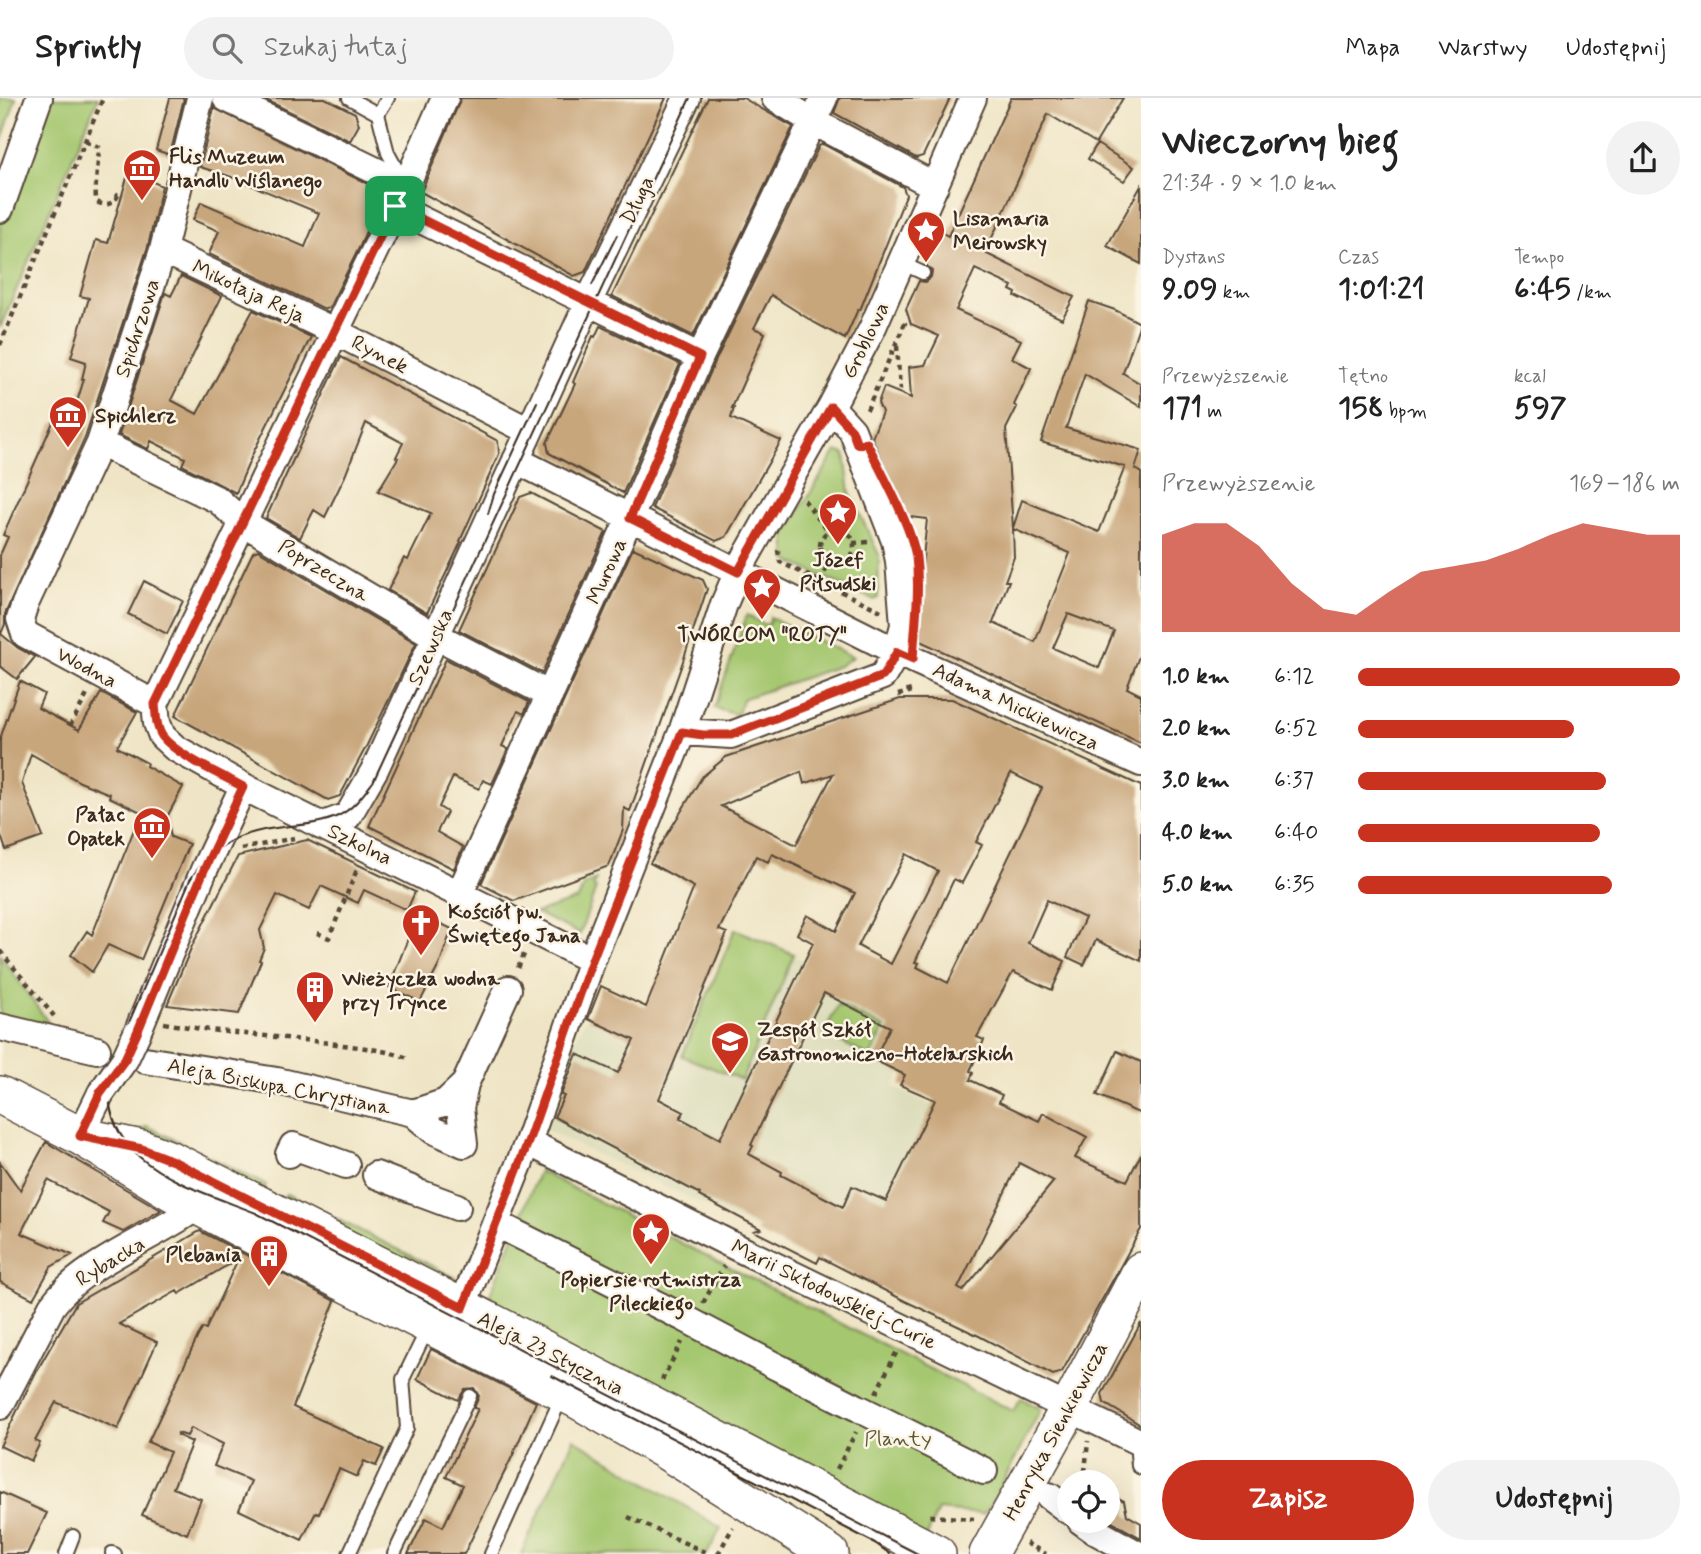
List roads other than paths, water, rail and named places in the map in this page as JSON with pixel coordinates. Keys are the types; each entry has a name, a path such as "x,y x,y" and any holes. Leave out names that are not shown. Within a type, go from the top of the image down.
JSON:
{"street":[{"path":"0,209 39,98"},
{"name":"Spichrzowa","path":"22,628 20,620 25,604 100,443 185,186 200,98"},
{"path":"226,98 589,302 700,357"},
{"name":"Rynek","path":"444,98 336,332 522,447"},
{"name":"Długa","path":"589,302 687,98"},
{"path":"775,98 819,110 935,186"},
{"name":"Groblowa","path":"448,1322 528,1142 592,960 682,732 724,604 738,572 872,329 912,268 935,186 973,98"},
{"name":"Murowa","path":"460,893 700,357 819,110"},
{"name":"Mikołaja Reja","path":"163,250 336,332"},
{"path":"522,447 589,302"},
{"path":"155,704 336,332"},
{"path":"682,732 731,735 883,676 897,652 904,625 900,561 895,541 852,430 831,407"},
{"name":"Poprzeczna","path":"100,443 218,500 242,522 435,636 550,695"},
{"name":"Adama Mickiewicza","path":"522,447 630,518 897,652 1141,763"},
{"name":"Szewska","path":"321,826 348,816 375,769 522,447"},
{"name":"Wodna","path":"22,628 25,634 155,704"},
{"name":"Szkolna","path":"155,704 157,723 162,736 175,748 243,787 592,960"},
{"path":"80,1136 100,1093 125,1059 204,870 243,787"},
{"name":"Aleja Biskupa Chrystiana","path":"413,1112 433,1130 463,1148 460,1108 465,1084 508,989"},
{"path":"0,1027 88,1048"},
{"name":"Aleja Biskupa Chrystiana","path":"145,1060 277,1082 413,1112 446,1102 465,1084"},
{"name":"Aleja 23 Stycznia","path":"0,1095 80,1136 198,1206 296,1258 448,1322 937,1554"},
{"name":"Aleja 23 Stycznia","path":"80,1136 142,1149 173,1161 448,1322 487,1362 578,1400 668,1452 831,1554"},
{"name":"Marii Skłodowskiej-Curie","path":"528,1142 1079,1423 1139,1442"},
{"path":"289,1154 293,1146 375,1175 493,1223 984,1471"},
{"name":"Rybacka","path":"0,1406 62,1291 80,1276 159,1232 198,1206"},
{"name":"Henryka Sienkiewicza","path":"988,1554 1079,1423 1141,1271"},
{"path":"1099,1533 1137,1554"}],"lane":[{"path":"349,98 378,114"},
{"path":"388,98 378,114 400,196"},
{"path":"349,1554 407,1428 403,1379 448,1322"},
{"path":"394,1554 470,1396"},
{"path":"491,1554 558,1405"},
{"path":"1139,1442 1138,1466 1141,1468"},
{"path":"66,1554 73,1536"}],"tram line":[{"path":"690,98 373,782 353,806 338,816 245,835 221,847 200,866 190,880 112,1062 109,1096 115,1124 129,1146 148,1164 173,1179 256,1213 918,1554"},
{"path":"592,285 617,235"},
{"path":"488,514 494,494 537,402"},
{"path":"552,1376 875,1543 890,1554"}],"place":[{"name":"Flis Muzeum Handlu Wiślanego","path":"142,202"},
{"name":"Lisamaria Meirowsky","path":"926,264"},
{"name":"Spichlerz","path":"68,449"},
{"name":"Józef Piłsudski","path":"838,546"},
{"name":"TWÓRCOM \"ROTY\"","path":"762,621"},
{"name":"Pałac Opatek","path":"152,860"},
{"name":"Kościół pw. Świętego Jana","path":"421,957"},
{"name":"Wieżyczka wodna przy Trynce","path":"315,1024"},
{"name":"Zespół Szkół Gastronomiczno-Hotelarskich","path":"730,1075"},
{"name":"Popiersie rotmistrza Pileckiego","path":"651,1266"},
{"name":"Plebania","path":"269,1288"}],"park label":[{"name":"Planty","path":"898,1438"}]}
